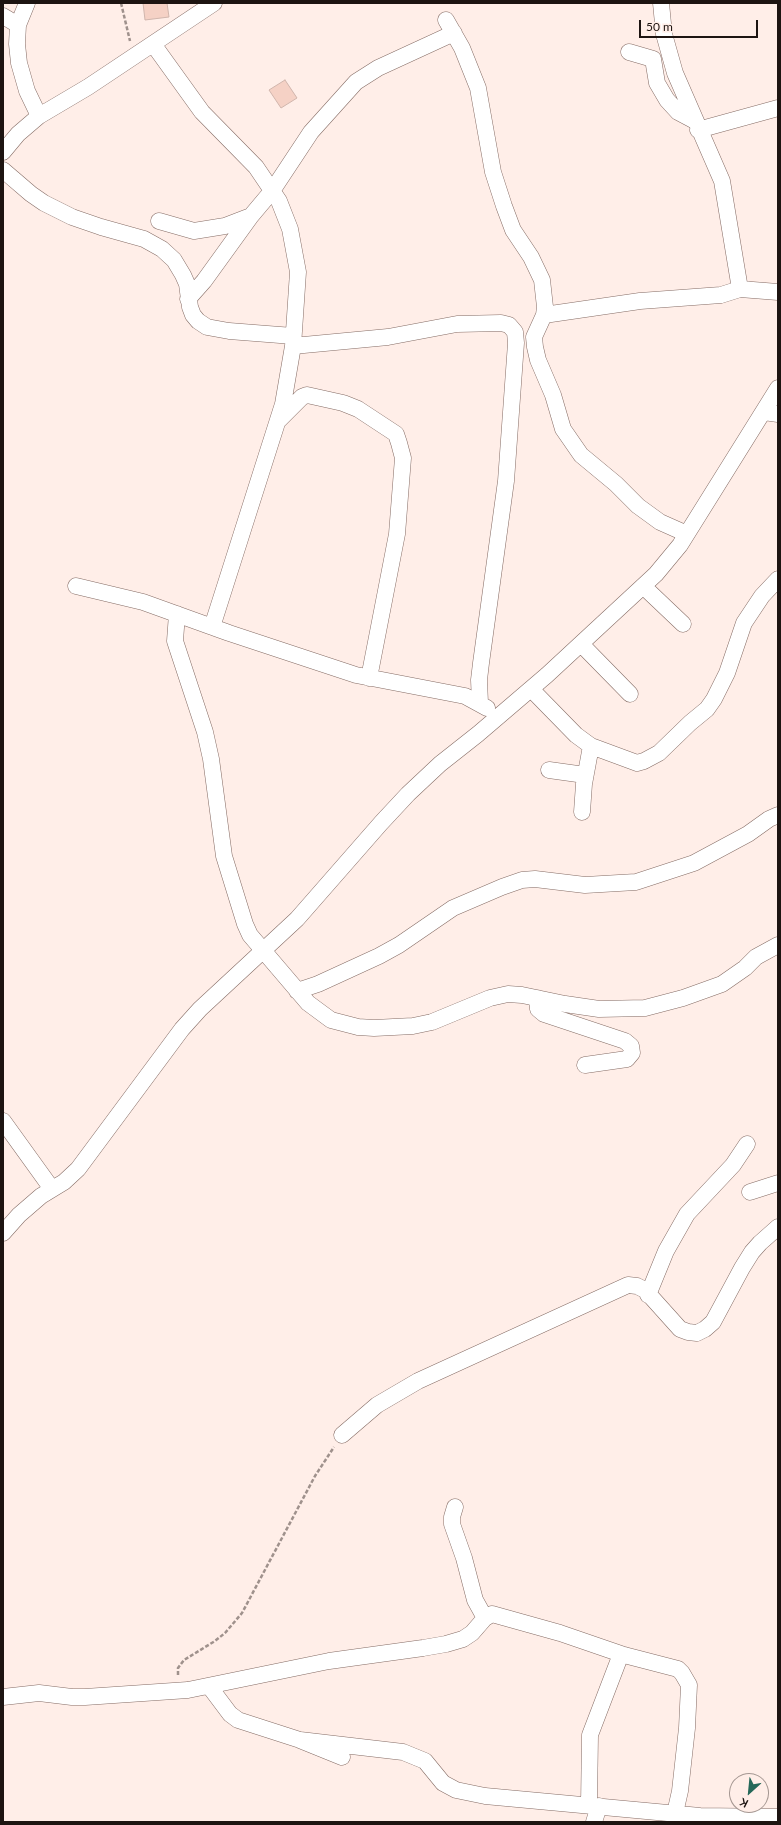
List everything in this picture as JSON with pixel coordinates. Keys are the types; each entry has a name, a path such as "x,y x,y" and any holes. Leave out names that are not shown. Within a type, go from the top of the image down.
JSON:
{"street":[{"path":"27,3 18,25 17,44 19,63 27,91 39,116"},
{"path":"3,152 18,134 39,116 134,57 214,3"},
{"path":"661,3 668,51 675,73 722,182 740,289"},
{"path":"3,16 18,25"},
{"path":"188,299 204,281 251,216 272,191 312,132 356,82 450,27 462,48 478,88 493,172 504,206 513,230 531,257 542,280 544,315 534,337 535,347 538,360 553,394 558,416 569,440 581,455 616,484 638,506 660,522 687,534"},
{"path":"153,44 202,112 256,167 279,201 290,229 298,272 293,341 283,404 212,627"},
{"path":"629,52 653,59 657,83 667,100 678,112 697,126 778,108"},
{"path":"3,170 44,203 72,217 144,239 162,249 174,260 183,275 187,284 188,299 193,315 198,321 207,327 293,341 388,337 457,324 501,323 509,325 514,332 516,342 506,481 479,680 480,703"},
{"path":"159,221 194,231 225,226 251,216"},
{"path":"544,315 640,301 721,295 740,289 778,292"},
{"path":"3,1233 19,1215 41,1196 78,1169 182,1029 200,1009 298,919 408,794 440,764 531,689 656,574 687,534 771,413 778,388"},
{"path":"279,420 302,397 308,395 343,403 358,410 396,434 403,458 397,534 369,678"},
{"path":"531,689 576,735 590,746 637,763 644,761 659,753 707,709 714,699 727,673 744,623 762,596 778,580"},
{"path":"76,586 143,602 307,660 369,678 465,696 480,703 498,717"},
{"path":"643,586 683,624"},
{"path":"177,614 174,641 205,732 210,752 224,856 245,924 250,935 297,991 315,1010 331,1020 358,1027 374,1028 413,1026 432,1022 490,998 508,994 599,1009 645,1008 683,998 722,984 745,968 756,957 778,945"},
{"path":"581,644 630,694"},
{"path":"582,812 585,775 590,746"},
{"path":"549,770 585,775"},
{"path":"297,991 325,981 379,956 399,945 453,908 502,887 522,880 535,879 585,885 636,882 694,863 748,834 769,819 778,815"},
{"path":"537,998 538,1009 544,1014 625,1041 631,1046 632,1053 627,1059 585,1065"},
{"path":"3,1121 52,1189"},
{"path":"648,1295 666,1251 687,1214 733,1165 747,1144"},
{"path":"750,1192 778,1183"},
{"path":"342,1435 377,1405 418,1381 628,1285 638,1286 680,1329 697,1333 705,1329 713,1322 752,1252 778,1227"},
{"path":"455,1507 452,1517 452,1524 464,1558 475,1600 485,1618"},
{"path":"3,1697 39,1693 72,1698 178,1691 209,1686 322,1662 446,1644 463,1639 472,1633 485,1618 492,1614 511,1618 560,1633 621,1654 678,1669 686,1678 689,1685 687,1728 680,1790 674,1817"},
{"path":"594,1822 590,1735 621,1654"},
{"path":"209,1686 230,1714 238,1720 300,1740 342,1757"},
{"path":"300,1740 403,1752 425,1761 443,1783 456,1790 485,1796 594,1806 674,1817 778,1817"}],"path":[{"path":"122,3 134,57"},
{"path":"178,1691 178,1672 181,1664 225,1633 242,1613 315,1476 342,1435"}],"building":[{"path":"143,3 167,3 169,17 145,20"},
{"path":"285,80 297,98 281,108 269,90"}]}
